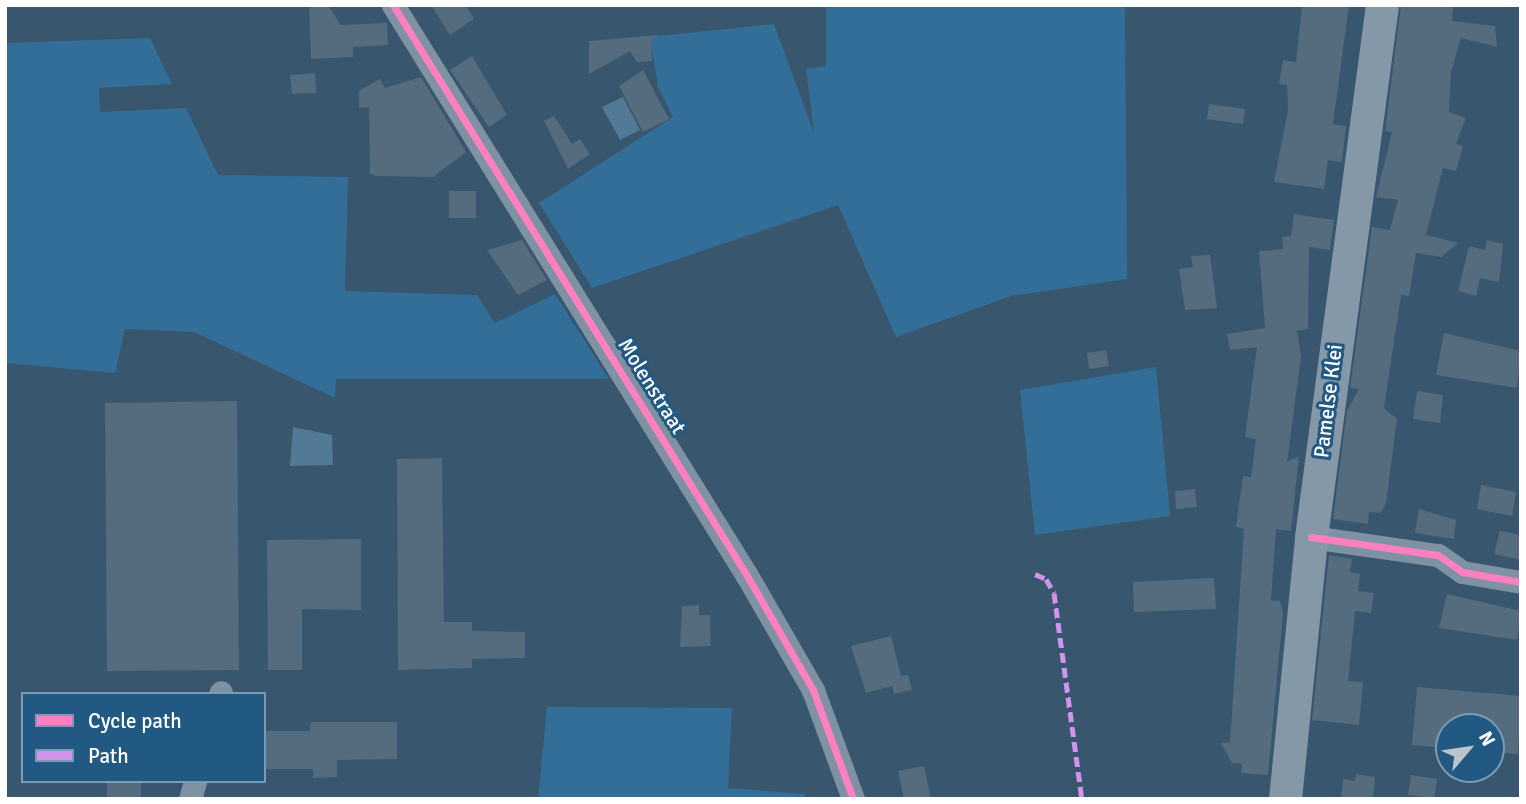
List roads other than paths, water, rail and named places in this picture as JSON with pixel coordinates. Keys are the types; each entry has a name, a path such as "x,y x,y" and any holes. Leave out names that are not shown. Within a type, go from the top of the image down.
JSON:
{"main road":[{"name":"Pamelse Klei","path":"1286,799 1311,537 1382,5"}],"street":[{"name":"Molenstraat","path":"393,5 753,586 813,690 853,799"},
{"path":"1311,537 1438,555 1462,572 1521,582"}]}
